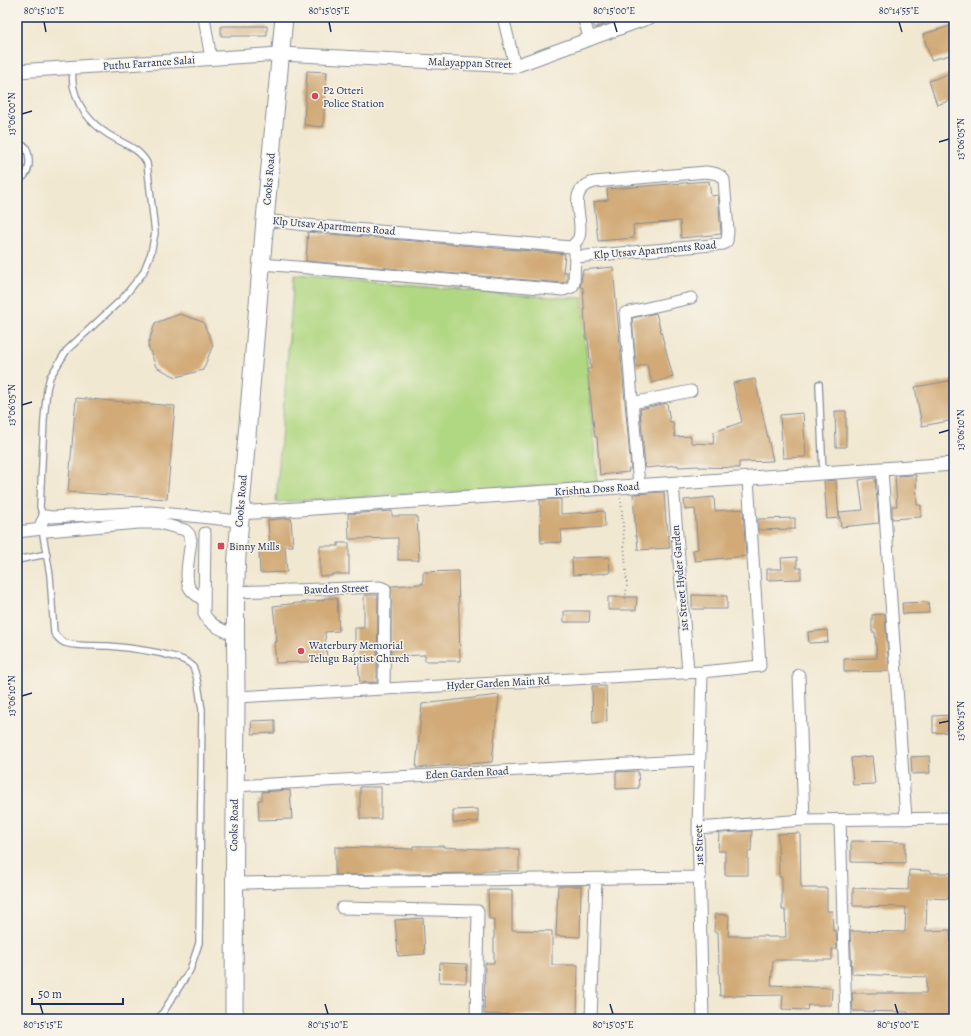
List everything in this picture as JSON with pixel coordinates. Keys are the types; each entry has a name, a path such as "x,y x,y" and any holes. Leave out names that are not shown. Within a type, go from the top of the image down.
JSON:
{"main road":[{"name":"Cooks Road","path":"234,1016 236,697 234,592 265,220 284,17"}],"street":[{"path":"204,17 211,59"},
{"path":"502,17 515,66"},
{"path":"583,17 590,40"},
{"name":"Malayappan Street","path":"281,54 515,66 650,17"},
{"name":"Puthu Farrance Salai","path":"17,71 281,54"},
{"name":"Klp Utsav Apartments Road","path":"262,264 563,290 572,287 574,283 573,252 579,237 578,197 581,189 586,184 706,172 714,173 724,180 728,231 727,241 723,244 573,252 265,220"},
{"path":"639,486 625,313 691,298"},
{"path":"632,403 691,391"},
{"name":"Krishna Doss Road","path":"240,517 620,487 954,464"},
{"path":"882,470 906,819"},
{"name":"Hyder Garden Main Rd","path":"236,697 702,672 760,666 748,479"},
{"name":"1st Street Hyder Garden","path":"673,484 688,672"},
{"path":"42,529 45,516 51,517 151,512 181,515 240,517"},
{"path":"17,532 42,529 47,531 138,523 159,523 185,530 189,534 191,540 187,579 189,587 194,594 203,600"},
{"path":"205,533 204,614 206,618 215,626 235,636"},
{"name":"Bawden Street","path":"234,592 380,587 385,589 384,689"},
{"name":"1st Street","path":"702,672 698,828 703,1019"},
{"path":"799,675 804,820"},
{"name":"Eden Garden Road","path":"235,786 700,760"},
{"path":"698,828 804,820 954,818"},
{"path":"840,820 846,1019"},
{"path":"234,883 700,877"},
{"path":"590,1019 596,879"},
{"path":"342,908 478,911 476,1019"}],"lane":[{"path":"45,516 40,507 44,419 47,389 50,377 67,350 123,298 144,273 151,253 155,233 147,163 142,154 107,134 93,123 81,107 74,89 72,68"},
{"path":"17,143 26,147 29,160 25,177 17,181"},
{"path":"819,384 823,474"},
{"path":"42,529 50,575 54,633 59,639 65,643 76,645 109,646 153,652 188,661 197,681 202,709 199,944 190,970 162,1014 157,1019"},
{"path":"17,560 47,554"}],"path":[{"path":"620,487 628,585 625,602"}],"green space":[{"path":"294,276 548,297 582,298 597,482 276,502"}],"building":[{"path":"590,17 625,17 595,28"},
{"path":"954,25 954,54 931,60 923,34"},
{"path":"221,26 267,26 267,36 221,36"},
{"name":"P2 Otteri Police Station","path":"307,71 327,72 323,127 304,125"},
{"path":"954,72 954,99 937,105 929,81"},
{"path":"709,181 711,196 718,195 721,234 681,238 680,221 633,225 634,238 598,241 594,202 608,200 607,189"},
{"path":"308,232 565,254 563,272 567,272 567,281 562,283 306,261"},
{"path":"613,267 631,469 628,469 629,472 600,475 597,437 595,437 587,369 591,369 588,339 586,339 583,288 580,287 583,270"},
{"path":"656,313 673,377 652,383 647,364 636,367 632,318"},
{"path":"180,314 203,322 213,345 203,370 176,377 156,367 148,345 155,323"},
{"path":"755,379 773,461 739,462 739,468 699,466 678,467 678,465 645,468 640,409 667,403 670,422 673,422 675,437 691,436 691,443 713,444 714,432 742,422 733,383"},
{"path":"954,380 954,420 922,426 915,387"},
{"path":"76,398 175,406 167,499 68,492"},
{"path":"835,411 846,411 846,447 836,447"},
{"path":"803,413 806,457 783,458 780,415"},
{"path":"916,475 917,505 921,505 921,517 892,519 892,506 897,506 895,476"},
{"path":"875,478 879,523 841,527 839,512 863,510 859,480"},
{"path":"836,480 839,518 827,519 824,481"},
{"path":"664,492 666,523 670,548 638,550 633,494"},
{"path":"714,497 715,511 743,509 746,556 695,561 693,550 698,549 695,509 685,510 684,500"},
{"path":"561,499 561,514 604,511 605,527 561,530 562,542 541,543 540,500"},
{"path":"392,511 392,516 417,516 419,560 398,560 398,538 349,539 348,514"},
{"path":"291,518 293,546 285,546 287,572 260,573 259,549 270,549 268,520"},
{"path":"795,518 795,529 758,530 758,519"},
{"path":"338,543 349,543 349,574 320,576 320,546 338,546"},
{"path":"609,557 610,573 573,575 572,558"},
{"path":"797,557 797,568 801,568 801,579 767,580 767,569 782,569 781,558"},
{"path":"458,571 460,661 425,661 425,655 391,656 391,586 423,584 423,572"},
{"path":"364,595 378,595 377,682 360,683 358,660 355,660 355,628 364,628"},
{"path":"692,595 727,596 727,609 692,609"},
{"path":"608,597 637,597 636,610 608,610"},
{"path":"324,598 337,598 339,631 325,632 327,661 276,663 274,642 277,642 273,606 324,600"},
{"path":"928,602 929,613 903,614 902,603"},
{"path":"564,611 590,611 589,622 564,622"},
{"path":"885,614 889,671 844,672 844,659 877,658 875,632 872,632 872,615"},
{"path":"827,630 828,642 809,643 808,632"},
{"path":"592,686 606,686 607,721 593,723"},
{"path":"499,695 492,762 416,768 422,704"},
{"path":"954,715 954,732 933,733 933,716"},
{"path":"275,720 275,733 252,734 251,721"},
{"path":"872,756 875,784 853,785 851,758"},
{"path":"929,756 930,773 912,774 911,757"},
{"path":"638,771 639,788 616,789 616,772"},
{"path":"360,787 381,787 381,819 360,819"},
{"path":"290,790 292,819 259,820 258,800 262,800 262,792"},
{"path":"478,809 478,822 453,823 453,810"},
{"path":"752,831 751,851 748,851 748,875 725,875 725,851 718,851 719,833"},
{"path":"800,833 801,888 827,888 827,911 832,911 833,931 836,931 837,949 832,949 832,960 773,960 771,985 832,988 831,1005 808,1005 807,1010 782,1009 783,995 720,996 718,932 714,932 715,914 729,915 728,936 786,937 785,910 782,910 782,877 779,877 778,834"},
{"path":"851,841 905,842 905,863 851,862"},
{"path":"413,846 519,849 519,871 335,875 335,847 413,849"},
{"path":"909,870 930,871 930,873 954,873 954,899 927,898 926,931 950,930 951,948 954,948 954,1019 908,1019 908,1012 853,1011 852,993 926,993 927,977 852,974 850,931 905,932 906,907 853,906 853,888 908,890"},
{"path":"558,886 581,886 580,937 556,936"},
{"path":"488,890 512,890 512,930 552,931 552,965 578,965 577,1016 484,1014 485,963 494,963 494,919 489,919"},
{"path":"423,918 425,954 398,956 395,920"},
{"path":"440,963 467,964 466,983 439,982"}],"place":[{"name":"P2 Otteri Police Station","path":"315,96"},
{"name":"Binny Mills","path":"221,546"},
{"name":"Waterbury Memorial Telugu Baptist Church","path":"301,651"}]}
